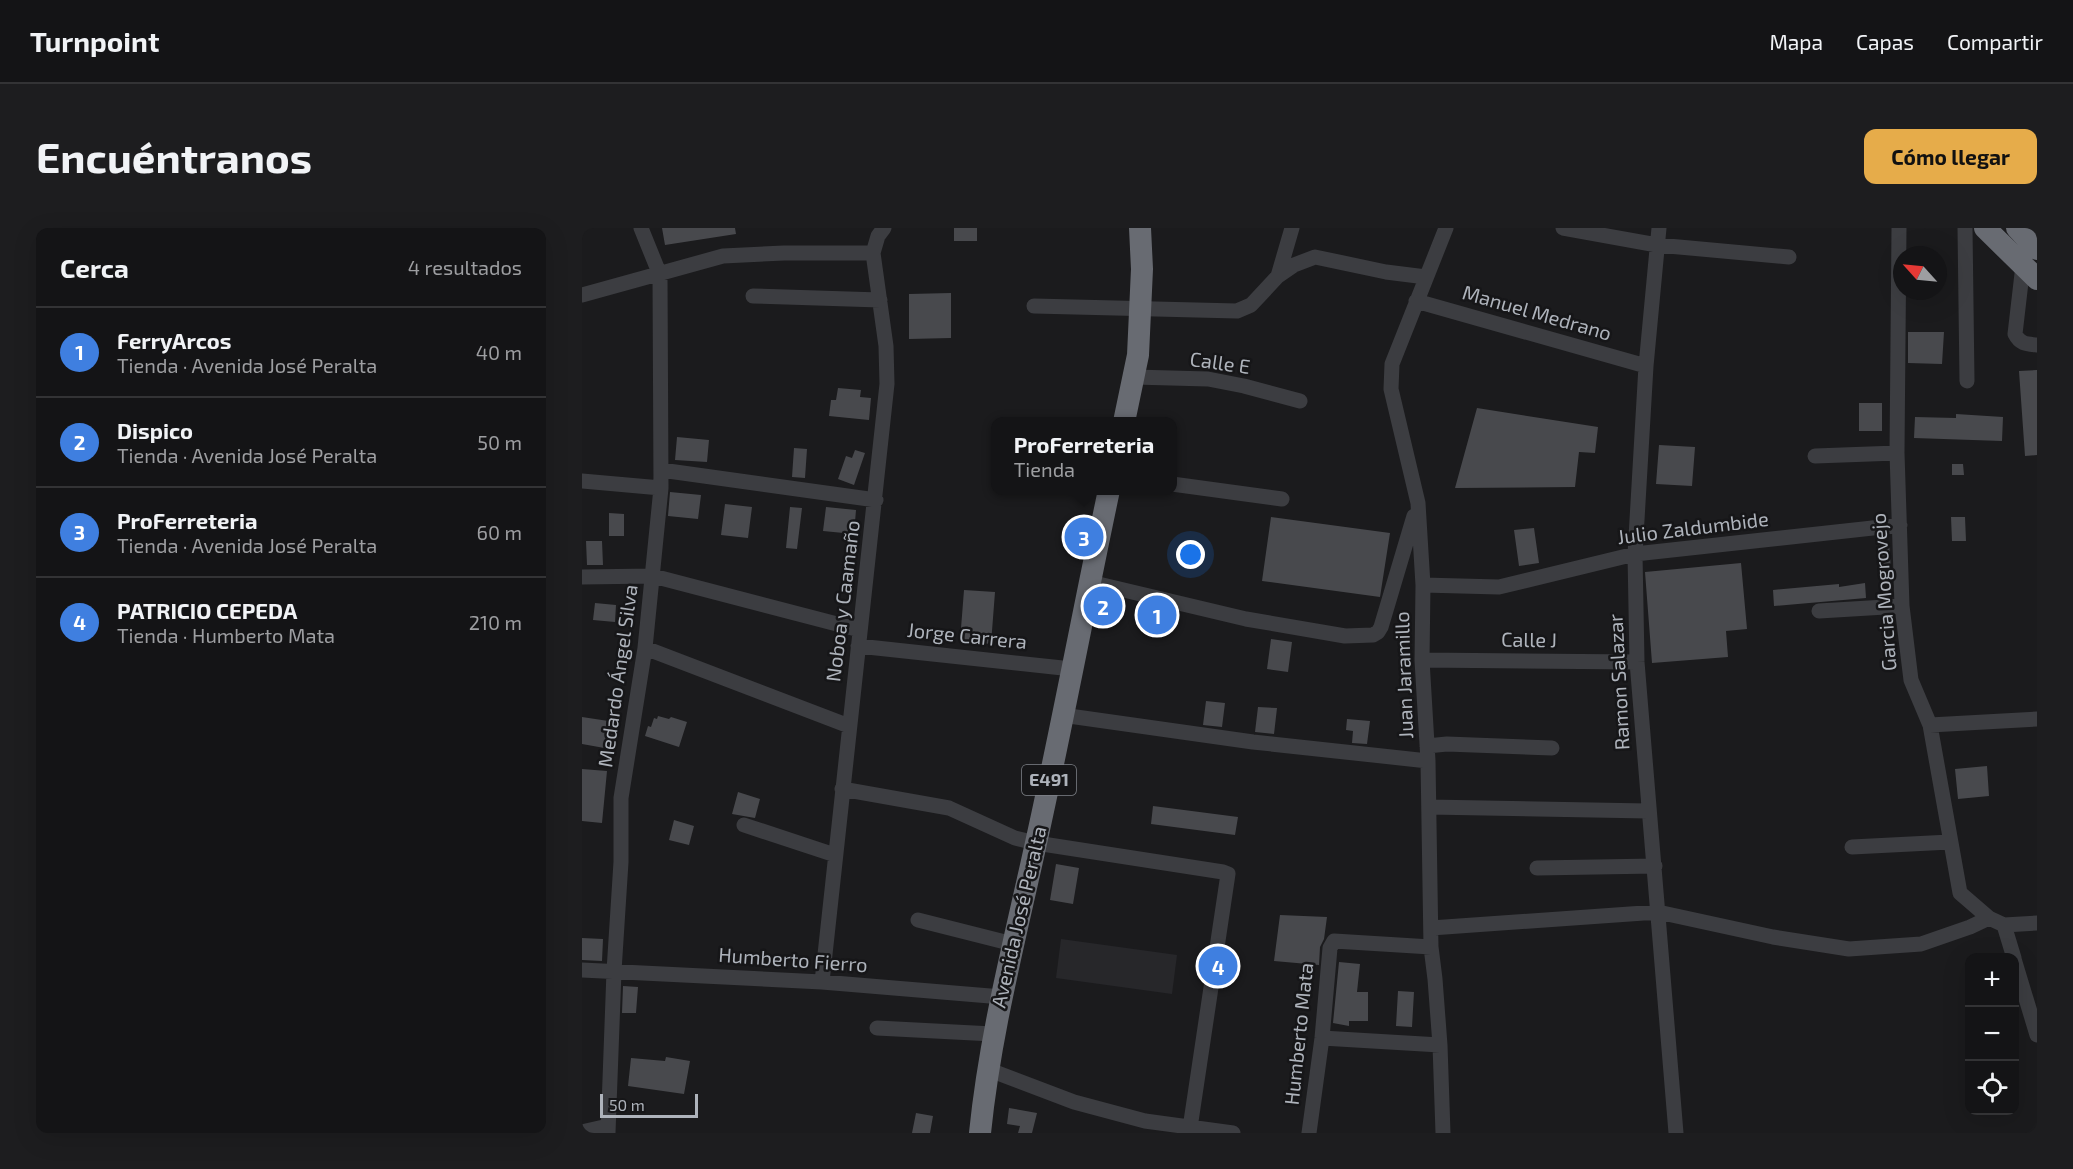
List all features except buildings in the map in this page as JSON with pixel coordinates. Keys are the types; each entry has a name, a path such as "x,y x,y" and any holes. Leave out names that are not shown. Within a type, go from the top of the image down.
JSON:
{"highway":[{"path":"1125,417 1138,355 1142,269 1140,228"},
{"path":"1985,228 2032,264"},
{"path":"2017,228 2032,264"},
{"name":"Avenida José Peralta","path":"980,1133 993,1034 1036,843 1107,495"}],"street":[{"name":"Medardo Ángel Silva","path":"608,1130 621,862 621,798 645,648 662,470 660,275 641,228"},
{"path":"582,295 723,256 784,252 873,253 878,236 884,228"},
{"path":"1278,276 1292,228"},
{"name":"Juan Jaramillo","path":"1443,1133 1440,1045 1431,947 1429,807 1422,660 1423,585 1418,503 1391,389 1392,364 1446,228"},
{"path":"1563,228 1657,245 1789,257"},
{"name":"Ramon Salazar","path":"1659,228 1646,366 1635,554 1636,662 1676,1133"},
{"name":"Garcia Mogrovejo","path":"1899,228 1897,453 1902,606 1911,680 1930,725 1960,893 1989,918 2004,925"},
{"path":"1965,228 1967,381"},
{"name":"Noboa y Caamaño","path":"822,982 887,384 886,346 873,253"},
{"path":"1034,306 1237,310 1251,305 1278,276 1294,265 1315,257 1386,272 1426,277"},
{"path":"2032,264 2014,334 2024,344 2037,345"},
{"path":"753,296 880,300"},
{"name":"Manuel Medrano","path":"1416,301 1646,366"},
{"name":"Calle E","path":"1134,377 1208,379 1300,400"},
{"path":"1815,456 1897,453"},
{"path":"662,470 876,500"},
{"path":"582,481 661,488"},
{"path":"1177,485 1282,499"},
{"path":"1090,582 1246,619 1345,636 1373,635 1381,627 1418,503"},
{"name":"Julio Zaldumbide","path":"1423,585 1499,587 1635,554 1900,525"},
{"path":"582,577 653,576"},
{"name":"Jorge Carrera","path":"653,576 859,638 1072,669"},
{"path":"1819,611 1902,606"},
{"path":"645,648 849,726"},
{"name":"Calle J","path":"1422,660 1636,662"},
{"path":"1062,715 1253,742 1427,753 1447,744 1552,748"},
{"path":"1930,725 2037,719"},
{"path":"842,789 949,808 1015,838 1036,843 1227,874 1190,1128"},
{"path":"1429,807 1648,811"},
{"path":"744,825 835,855"},
{"path":"1852,847 1950,842"},
{"path":"1537,868 1654,866"},
{"path":"1431,928 1658,912 1773,937 1849,949 1920,944 1989,918"},
{"path":"918,920 1013,944"},
{"path":"2012,953 2004,925 2037,923"},
{"name":"Humberto Mata","path":"1310,1133 1330,948 1334,941 1431,947"},
{"name":"Humberto Fierro","path":"582,970 822,982 1002,997"},
{"path":"2019,975 2037,1035"},
{"path":"877,1028 993,1034"},
{"path":"1322,1038 1440,1045"},
{"path":"987,1069 1074,1102 1145,1121 1233,1133"},
{"path":"582,1131 608,1130"}],"shaded area":[{"path":"1061,939 1177,955 1172,994 1056,978"}],"place":[{"name":"ProFerreteria","path":"1084,537"},
{"name":"Dispico","path":"1103,606"},
{"name":"FerryArcos","path":"1157,615"},
{"name":"PATRICIO CEPEDA","path":"1218,966"}]}
